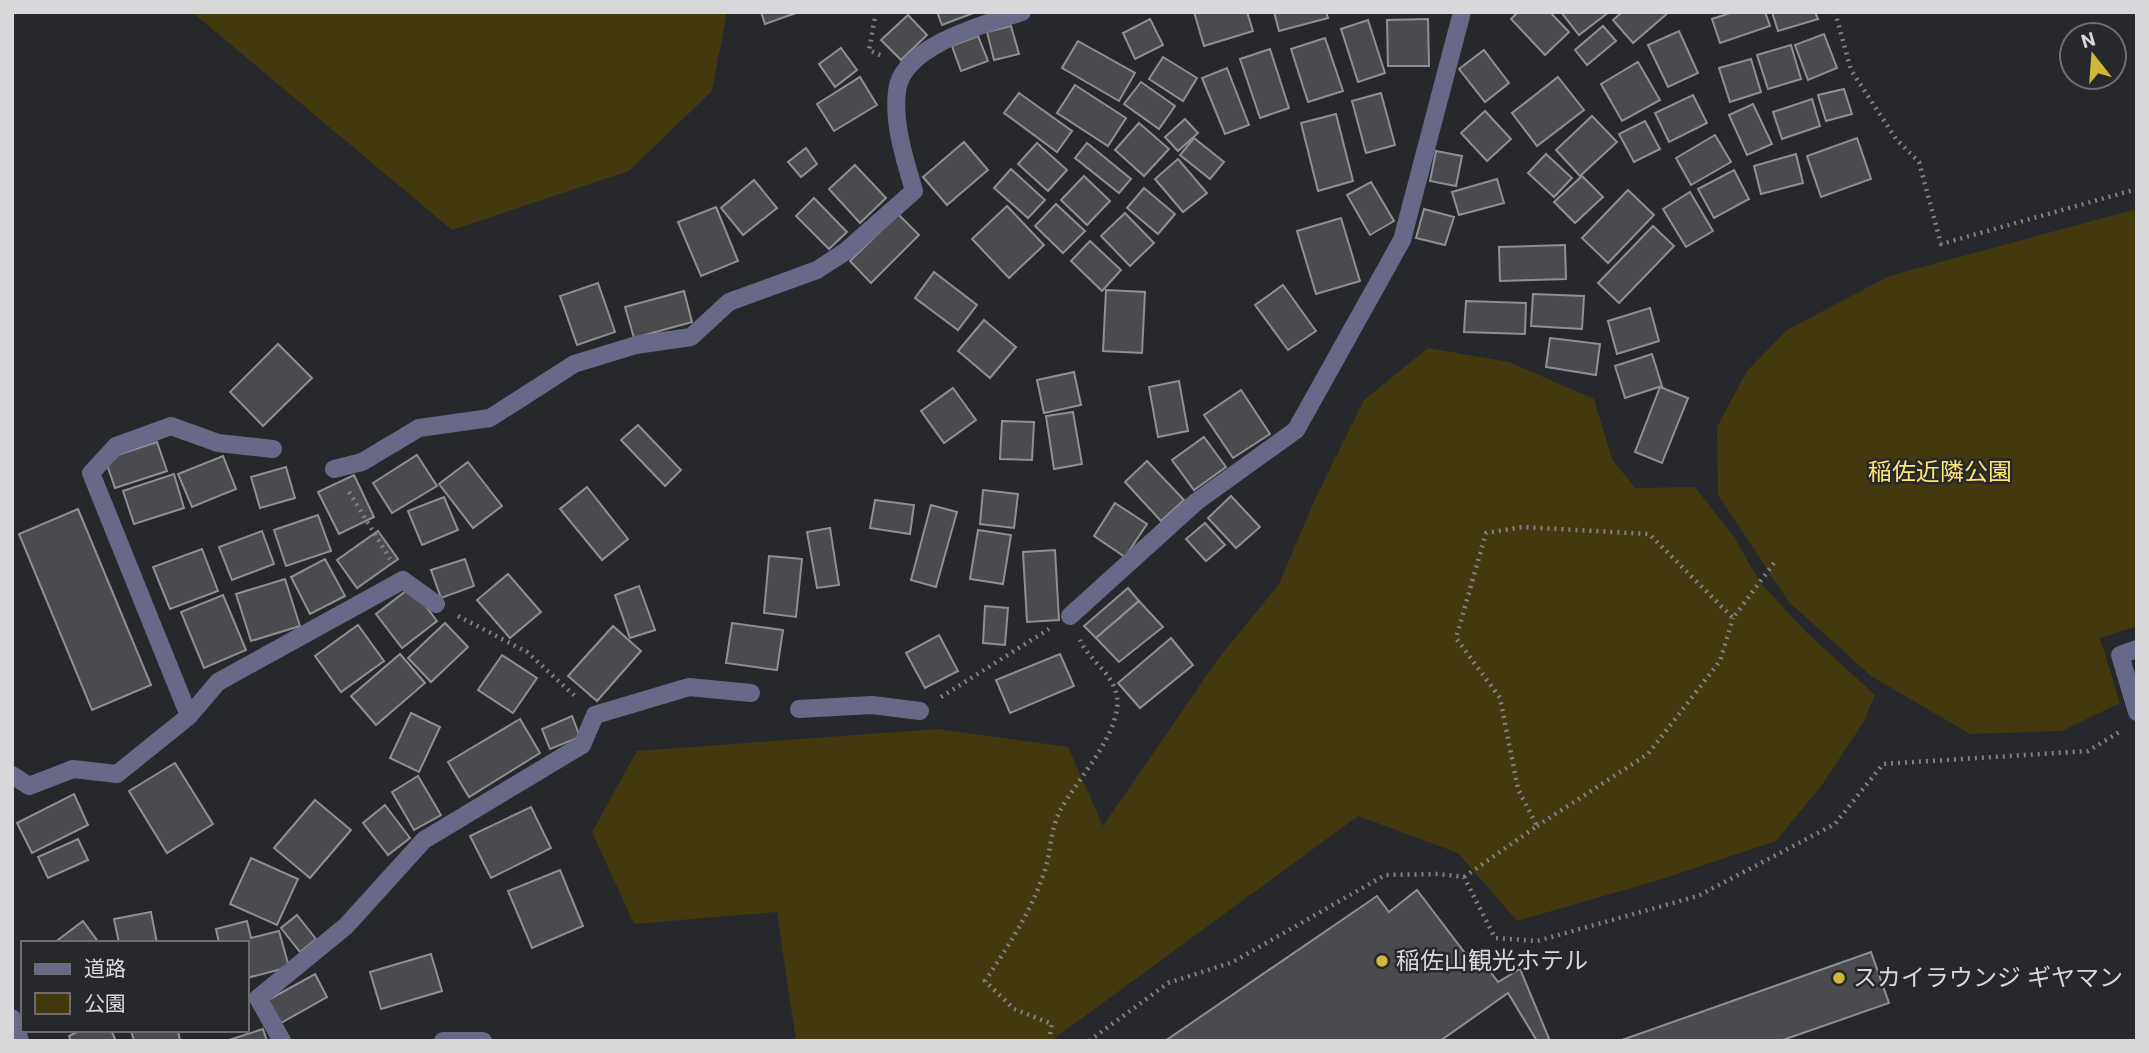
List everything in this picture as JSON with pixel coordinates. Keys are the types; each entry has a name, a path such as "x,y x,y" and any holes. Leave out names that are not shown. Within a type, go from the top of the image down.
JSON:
{"street":[{"path":"334,469 362,462 419,428 490,418 574,364 636,345 691,337 729,302 817,270 846,251 914,191 900,143 897,90 907,68 951,35 1022,12"},
{"path":"1070,616 1196,502 1296,430 1402,240 1462,12"},
{"path":"189,716 91,473 116,446 171,426 218,443 274,449"},
{"path":"12,775 20,791 73,769 117,774 189,716 218,682 403,580 436,604"},
{"path":"2132,720 2120,655 2137,649"},
{"path":"282,1041 258,998 346,926 424,840 582,745 595,715 689,687 751,693"},
{"path":"799,709 872,705 920,711"},
{"path":"12,1018 20,1041"},
{"path":"443,1041 483,1041"}],"path":[{"path":"876,12 869,50 907,68"},
{"path":"1835,12 1851,70 1896,139 1920,162 1941,244 2137,188"},
{"path":"334,469 403,580"},
{"path":"1537,826 1518,789 1500,698 1456,638 1486,533 1522,527 1649,534 1733,618"},
{"path":"1089,1041 1168,983 1233,962 1385,875 1440,874 1464,877 1648,754 1720,661 1733,618 1774,563"},
{"path":"436,604 527,652 595,715"},
{"path":"920,711 1070,616"},
{"path":"1049,1041 1052,1024 1014,1009 985,981 1025,921 1045,870 1058,813 1111,730 1117,699 1110,677 1084,649"},
{"path":"1464,877 1495,938 1537,941 1698,896 1835,824 1883,764 2088,751 2132,720"}],"green space":[{"path":"192,12 727,12 712,91 629,171 452,230"},
{"name":"稲佐近隣公園","path":"2137,209 2137,626 2100,638 2120,703 2062,731 1970,734 1871,676 1789,602 1718,495 1717,427 1747,371 1787,330 1889,276"},
{"path":"1428,348 1509,362 1594,399 1612,459 1635,488 1695,487 1734,537 1760,582 1806,632 1875,695 1863,723 1822,785 1776,841 1659,880 1517,921 1458,853 1358,816 1051,1041 796,1041 777,912 634,924 592,832 637,751 938,729 1068,747 1103,826 1218,659 1279,584 1315,499 1364,400"}],"building":[{"path":"761,12 796,12 796,13 765,24"},
{"path":"937,12 976,12 942,25"},
{"path":"1194,12 1247,12 1253,31 1204,46"},
{"path":"1274,12 1326,12 1328,18 1279,31"},
{"path":"1518,12 1550,12 1569,32 1545,55 1511,19"},
{"path":"1561,12 1609,12 1579,35"},
{"path":"1622,12 1669,12 1633,43 1613,20"},
{"path":"1733,12 1765,12 1770,26 1720,43 1712,19"},
{"path":"1772,12 1815,12 1818,19 1778,31"},
{"path":"908,15 927,35 901,60 881,40"},
{"path":"1150,19 1163,45 1135,59 1123,33"},
{"path":"1428,19 1429,66 1388,66 1387,20"},
{"path":"1368,20 1385,73 1358,82 1341,29"},
{"path":"1011,26 1019,54 994,60 987,32"},
{"path":"1603,26 1616,41 1587,65 1575,50"},
{"path":"1679,31 1698,73 1668,87 1648,45"},
{"path":"1824,34 1837,68 1808,80 1795,45"},
{"path":"978,36 988,61 961,71 952,46"},
{"path":"1325,38 1343,91 1308,102 1291,49"},
{"path":"1078,41 1135,73 1119,101 1062,68"},
{"path":"1791,45 1801,79 1768,89 1757,55"},
{"path":"841,48 857,70 835,87 819,64"},
{"path":"1270,49 1289,108 1260,118 1240,59"},
{"path":"1484,50 1509,83 1485,102 1459,69"},
{"path":"1163,57 1197,78 1183,101 1149,79"},
{"path":"1751,59 1761,92 1730,102 1719,68"},
{"path":"1638,62 1660,100 1622,121 1601,84"},
{"path":"1227,68 1249,125 1225,134 1202,78"},
{"path":"860,77 877,105 834,131 817,104"},
{"path":"1558,77 1584,110 1537,146 1512,113"},
{"path":"1141,82 1175,106 1159,129 1124,104"},
{"path":"1075,85 1126,118 1108,146 1057,113"},
{"path":"1844,89 1852,114 1826,121 1818,95"},
{"path":"1019,93 1072,131 1057,152 1004,113"},
{"path":"1381,93 1395,145 1366,153 1352,101"},
{"path":"1693,95 1707,123 1669,142 1655,113"},
{"path":"1812,99 1820,126 1782,139 1773,112"},
{"path":"1753,104 1772,144 1747,155 1729,115"},
{"path":"1485,111 1511,139 1487,161 1461,133"},
{"path":"1336,114 1353,181 1318,191 1301,123"},
{"path":"1592,116 1617,142 1580,176 1556,150"},
{"path":"1185,119 1198,133 1178,151 1165,137"},
{"path":"1645,121 1660,149 1634,162 1619,134"},
{"path":"1139,123 1169,149 1144,176 1115,150"},
{"path":"1715,135 1731,162 1691,185 1676,158"},
{"path":"1194,138 1224,162 1210,179 1180,155"},
{"path":"1857,138 1871,179 1821,197 1807,156"},
{"path":"964,142 988,170 947,205 923,177"},
{"path":"1037,143 1067,170 1048,191 1018,164"},
{"path":"1087,143 1131,179 1119,193 1075,158"},
{"path":"806,148 817,164 801,177 788,162"},
{"path":"1436,151 1462,156 1456,186 1430,181"},
{"path":"1546,154 1572,178 1554,197 1528,173"},
{"path":"1796,154 1803,183 1761,194 1754,166"},
{"path":"1178,159 1207,193 1183,212 1155,179"},
{"path":"855,165 886,198 860,223 829,189"},
{"path":"1011,169 1045,200 1028,218 994,188"},
{"path":"1734,170 1749,199 1714,218 1698,189"},
{"path":"1084,176 1110,201 1087,225 1061,200"},
{"path":"1582,176 1603,197 1575,223 1554,202"},
{"path":"1497,179 1504,203 1459,215 1452,192"},
{"path":"754,180 777,208 743,235 721,208"},
{"path":"1371,182 1394,221 1370,235 1347,195"},
{"path":"1144,188 1175,214 1158,234 1127,208"},
{"path":"1628,190 1654,215 1608,263 1582,238"},
{"path":"1690,192 1713,231 1686,247 1663,209"},
{"path":"814,198 847,232 829,249 796,216"},
{"path":"1056,204 1085,231 1063,253 1035,226"},
{"path":"1007,206 1044,245 1009,278 972,239"},
{"path":"716,207 738,261 701,276 678,222"},
{"path":"1424,209 1454,217 1445,245 1416,238"},
{"path":"1125,213 1154,243 1130,266 1101,236"},
{"path":"898,214 919,235 871,283 850,261"},
{"path":"1341,218 1360,281 1316,294 1297,231"},
{"path":"1653,226 1674,246 1619,303 1598,283"},
{"path":"1090,241 1121,270 1102,291 1071,261"},
{"path":"1565,245 1566,279 1500,281 1499,247"},
{"path":"934,272 977,305 958,330 915,298"},
{"path":"598,283 615,332 577,345 560,296"},
{"path":"1283,285 1316,331 1288,350 1255,305"},
{"path":"1106,290 1145,292 1142,353 1103,351"},
{"path":"684,291 692,322 634,338 625,307"},
{"path":"1533,294 1584,296 1582,329 1531,326"},
{"path":"1466,301 1526,303 1525,334 1464,332"},
{"path":"1650,308 1659,341 1617,354 1608,321"},
{"path":"984,320 1016,347 990,378 958,351"},
{"path":"1550,338 1600,344 1596,375 1546,367"},
{"path":"278,344 312,378 263,426 230,392"},
{"path":"1652,354 1662,386 1625,398 1615,366"},
{"path":"1074,372 1081,405 1044,413 1037,380"},
{"path":"1179,381 1188,431 1158,437 1149,387"},
{"path":"1660,387 1688,398 1662,463 1635,452"},
{"path":"953,388 976,420 944,443 921,411"},
{"path":"1241,390 1270,434 1233,458 1204,415"},
{"path":"1073,412 1082,464 1054,469 1046,416"},
{"path":"1002,421 1034,422 1032,460 1000,459"},
{"path":"638,425 681,470 665,486 621,440"},
{"path":"1204,437 1226,467 1194,490 1172,460"},
{"path":"157,442 167,471 115,488 105,459"},
{"path":"417,455 437,486 392,513 373,483"},
{"path":"223,456 236,489 192,507 178,474"},
{"path":"1147,461 1184,500 1161,521 1125,482"},
{"path":"468,462 502,506 473,528 439,484"},
{"path":"286,467 295,498 260,508 251,477"},
{"path":"174,474 184,508 134,524 123,491"},
{"path":"354,475 374,517 339,534 318,492"},
{"path":"587,487 628,539 602,560 560,509"},
{"path":"983,490 1018,494 1014,528 980,524"},
{"path":"1231,496 1260,527 1236,548 1208,518"},
{"path":"444,497 458,530 422,545 408,511"},
{"path":"875,500 914,505 910,534 870,528"},
{"path":"1115,503 1147,524 1125,557 1094,536"},
{"path":"931,505 957,512 936,587 911,580"},
{"path":"78,509 151,685 92,710 19,534"},
{"path":"318,515 331,551 286,566 274,530"},
{"path":"1205,523 1225,545 1206,561 1186,539"},
{"path":"830,528 839,585 817,588 807,532"},
{"path":"978,530 1011,535 1003,584 970,579"},
{"path":"262,531 274,564 232,580 219,547"},
{"path":"378,531 398,559 357,588 337,560"},
{"path":"202,549 218,591 170,609 153,567"},
{"path":"1055,550 1059,620 1027,622 1023,552"},
{"path":"769,556 802,559 796,617 764,613"},
{"path":"325,559 345,596 310,614 291,577"},
{"path":"465,559 474,586 441,598 431,570"},
{"path":"508,574 541,612 510,638 477,600"},
{"path":"285,579 300,626 251,641 236,594"},
{"path":"639,586 655,630 630,638 615,595"},
{"path":"411,587 437,621 402,648 376,614"},
{"path":"1128,588 1139,601 1096,638 1084,626"},
{"path":"223,595 246,650 204,668 181,612"},
{"path":"1139,601 1163,627 1119,662 1096,638"},
{"path":"985,606 1008,608 1005,645 983,643"},
{"path":"445,623 468,647 431,682 408,658"},
{"path":"732,623 783,630 777,670 726,663"},
{"path":"358,625 384,661 341,692 315,656"},
{"path":"613,626 641,651 597,701 568,676"},
{"path":"939,635 958,671 925,688 906,653"},
{"path":"1171,638 1193,665 1140,708 1118,683"},
{"path":"400,654 425,683 376,725 351,696"},
{"path":"1060,654 1074,686 1010,713 996,680"},
{"path":"502,655 537,678 513,713 478,690"},
{"path":"411,713 440,727 419,772 390,758"},
{"path":"572,716 580,737 550,749 542,729"},
{"path":"520,719 540,753 469,797 448,762"},
{"path":"175,763 213,824 167,853 129,791"},
{"path":"418,776 441,815 414,830 392,792"},
{"path":"74,794 88,825 32,853 17,823"},
{"path":"315,800 351,830 310,878 274,848"},
{"path":"385,805 410,838 388,855 363,823"},
{"path":"531,807 551,848 491,878 470,836"},
{"path":"78,839 88,860 48,878 38,857"},
{"path":"251,858 298,879 277,925 230,904"},
{"path":"560,870 583,926 532,948 508,891"},
{"name":"稲佐山観光ホテル","path":"1417,890 1465,953 1477,954 1498,982 1520,969 1550,1041 1537,1041 1508,993 1440,1041 1165,1041 1377,896 1389,912"},
{"path":"151,912 157,941 119,941 114,919"},
{"path":"297,915 316,939 300,952 281,928"},
{"path":"83,921 98,941 57,941"},
{"path":"247,921 251,938 279,931 289,967 248,978 248,941 219,941 216,929"},
{"name":"スカイラウンジ ギヤマン","path":"1871,952 1889,1003 1780,1041 1619,1041"},
{"path":"431,954 442,991 381,1009 370,972"},
{"path":"315,974 327,997 281,1023 268,1000"},
{"path":"263,1029 267,1041 226,1041"},
{"path":"77,1032 112,1032 116,1041 71,1041 69,1036"},
{"path":"132,1032 178,1032 180,1041 134,1041"}],"place":[{"name":"稲佐山観光ホテル","path":"1382,961"},
{"name":"スカイラウンジ ギヤマン","path":"1839,978"}]}
